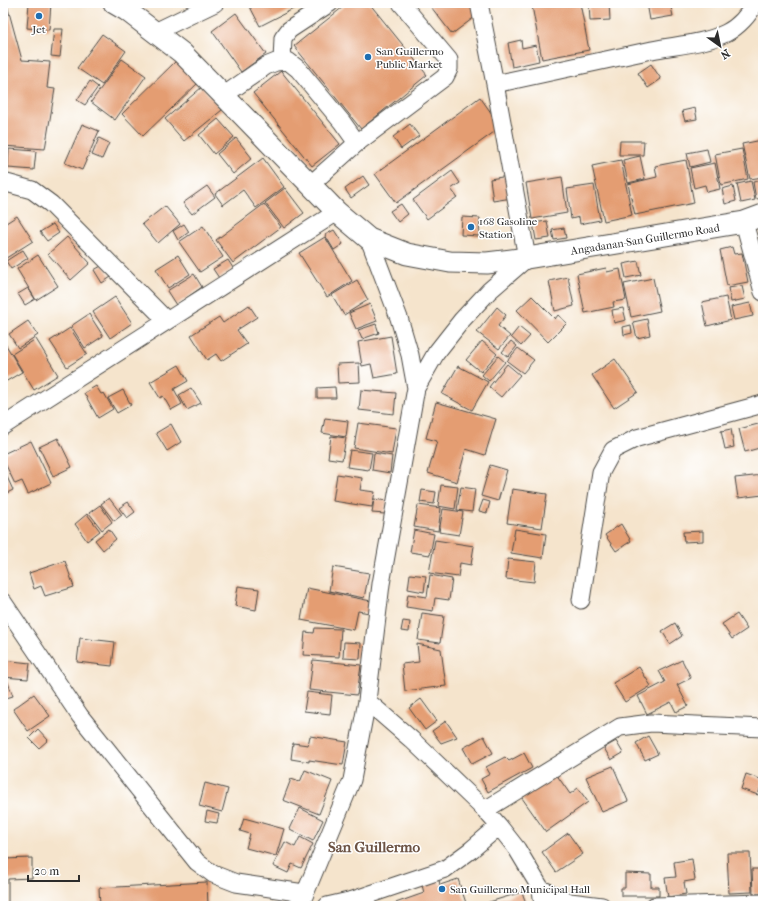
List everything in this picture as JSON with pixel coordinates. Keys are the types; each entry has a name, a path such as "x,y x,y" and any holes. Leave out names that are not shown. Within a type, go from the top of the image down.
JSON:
{"main road":[{"path":"114,3 126,10 182,53 310,185 337,212 369,240"},
{"name":"Angadanan-San Guillermo Road","path":"369,240 407,254 450,262 487,262 527,258 754,219"}],"street":[{"path":"155,32 214,3"},
{"path":"282,61 283,38 289,30 330,3"},
{"path":"310,185 357,143 445,77 449,69 449,60 401,3"},
{"path":"3,602 80,716 197,862 213,874 236,883 302,900 352,780 367,701 381,584 416,388 436,353 462,320 489,291 527,258 479,3"},
{"path":"495,84 653,50 711,40 728,32 739,24 752,10 755,3"},
{"path":"223,96 266,66 276,62 288,62 298,69 342,122 357,143"},
{"path":"3,182 32,190 51,204 167,320"},
{"path":"3,426 337,212"},
{"path":"754,219 763,292"},
{"path":"369,240 399,318 410,355 416,388"},
{"path":"581,600 601,472 613,450 637,438 763,404"},
{"path":"367,701 412,740 485,810 499,826 517,849 541,889 543,906"},
{"path":"485,810 620,727 651,723 763,728"},
{"path":"327,906 353,900 445,869 471,850 499,826"},
{"path":"541,889 572,904 602,906"},
{"path":"654,906 763,903"}],"building":[{"name":"Jet","path":"29,3 51,3 49,30 27,28"},
{"path":"248,3 305,3 260,26"},
{"path":"348,3 369,3 427,75 361,129 294,46"},
{"path":"428,3 472,3 480,13 452,34"},
{"path":"545,3 580,3 589,50 542,59 532,6"},
{"path":"589,3 609,3 610,20 590,21"},
{"path":"647,3 670,3 673,16 650,20"},
{"path":"7,5 22,60 50,62 47,88 55,89 45,149 3,146 3,6"},
{"path":"236,13 266,54 241,72 212,31"},
{"path":"54,29 63,29 60,57 51,56"},
{"path":"102,34 126,51 102,85 77,68"},
{"path":"521,40 522,48 536,45 539,61 512,67 508,43"},
{"path":"122,59 146,76 115,120 91,102"},
{"path":"177,60 199,82 143,136 122,114"},
{"path":"651,64 661,79 648,88 638,73"},
{"path":"281,71 340,144 312,166 253,93"},
{"path":"90,81 98,87 85,105 77,100"},
{"path":"202,87 222,110 184,141 165,119"},
{"path":"480,97 501,127 396,203 375,174"},
{"path":"695,108 697,119 685,121 682,111"},
{"path":"218,119 234,137 214,154 199,135"},
{"path":"82,124 99,131 82,170 65,163"},
{"path":"410,124 419,136 401,149 393,137"},
{"path":"99,138 109,143 102,159 92,155"},
{"path":"236,138 252,158 233,174 217,154"},
{"path":"762,140 763,177 750,179 742,144"},
{"path":"620,141 644,141 643,155 619,155"},
{"path":"9,149 36,151 34,170 8,168"},
{"path":"707,149 710,162 690,167 687,153"},
{"path":"742,149 748,179 721,185 715,154"},
{"path":"640,156 645,179 628,183 623,160"},
{"path":"263,158 284,187 256,208 243,190 223,205 215,194"},
{"path":"621,160 632,215 604,221 592,166"},
{"path":"686,160 694,203 635,215 628,184 657,177 655,166"},
{"path":"715,163 720,189 707,192 705,185 694,188 690,168"},
{"path":"452,171 460,183 451,189 457,197 427,219 413,200"},
{"path":"363,176 369,185 351,198 345,189"},
{"path":"508,176 512,198 493,201 490,179"},
{"path":"562,177 567,213 532,219 526,183"},
{"path":"763,180 763,198 756,199 753,182"},
{"path":"751,181 755,200 741,203 737,184"},
{"path":"594,185 600,220 580,224 579,217 571,219 567,189"},
{"path":"207,186 215,197 192,214 183,203"},
{"path":"733,186 736,201 725,204 722,189"},
{"path":"285,188 304,213 284,228 265,203"},
{"path":"264,204 281,227 233,263 216,240"},
{"path":"401,204 408,214 398,222 390,211"},
{"path":"165,206 180,224 158,243 142,224"},
{"path":"17,216 33,241 3,260 3,225"},
{"name":"168 Gasoline Station","path":"462,217 480,218 479,236 461,235"},
{"path":"547,221 550,238 536,240 533,223"},
{"path":"53,224 59,233 47,241 40,232"},
{"path":"184,224 189,232 178,240 173,231"},
{"path":"203,226 223,257 200,272 179,242"},
{"path":"564,228 566,238 554,240 552,230"},
{"path":"334,230 343,244 334,250 325,235"},
{"path":"67,237 90,263 71,280 48,254"},
{"path":"325,237 352,281 327,297 299,253"},
{"path":"732,247 734,254 742,253 748,282 727,286 720,250"},
{"path":"23,250 28,258 11,269 6,261"},
{"path":"38,255 58,286 36,300 17,269"},
{"path":"178,255 190,274 168,288 156,269"},
{"path":"228,260 233,268 219,278 213,269"},
{"path":"638,261 641,275 626,278 623,264"},
{"path":"103,265 111,277 102,283 94,270"},
{"path":"606,268 607,272 620,269 626,300 613,302 614,307 585,313 577,274"},
{"path":"194,274 202,287 176,305 167,291"},
{"path":"568,277 574,306 555,311 549,281"},
{"path":"653,278 660,311 631,317 624,284"},
{"path":"357,280 368,300 344,315 332,295"},
{"path":"742,286 745,299 731,302 728,288"},
{"path":"28,288 35,299 25,305 18,294"},
{"path":"532,296 555,319 558,315 567,323 548,342 517,310"},
{"path":"115,297 132,323 110,338 93,312"},
{"path":"726,297 731,320 707,326 702,302"},
{"path":"750,303 753,316 734,320 731,307"},
{"path":"370,304 377,321 356,329 349,313"},
{"path":"249,305 257,317 237,330 247,344 221,361 216,354 207,360 191,335 219,317 223,323"},
{"path":"497,307 506,315 498,326 510,336 499,349 477,332"},
{"path":"623,308 626,320 614,323 612,310"},
{"path":"89,314 103,336 85,348 71,326"},
{"path":"647,319 650,335 637,338 633,322"},
{"path":"28,321 38,335 18,348 9,334"},
{"path":"376,324 379,333 362,339 358,330"},
{"path":"631,325 632,333 624,335 623,327"},
{"path":"519,327 530,336 521,346 511,337"},
{"path":"70,328 87,354 67,367 50,341"},
{"path":"391,336 397,374 374,378 371,364 362,366 358,342"},
{"path":"36,339 58,375 34,390 12,354"},
{"path":"482,341 497,354 481,372 466,360"},
{"path":"511,341 517,346 508,357 502,352"},
{"path":"6,345 22,372 5,382 3,379 3,347"},
{"path":"518,348 534,360 523,373 507,361"},
{"path":"498,356 505,362 489,381 482,375"},
{"path":"615,359 638,392 614,408 592,375"},
{"path":"359,363 360,382 338,383 337,364"},
{"path":"507,364 520,375 501,397 489,387"},
{"path":"179,365 188,381 174,389 182,404 171,410 163,396 160,398 150,382"},
{"path":"458,366 488,382 472,410 442,394"},
{"path":"96,386 101,394 104,393 113,409 98,418 84,393"},
{"path":"335,387 336,398 317,398 317,388"},
{"path":"191,388 201,403 187,410 179,395"},
{"path":"123,390 131,405 117,413 108,398"},
{"path":"361,390 396,393 394,414 359,410"},
{"path":"436,402 496,419 485,455 466,449 457,482 428,473 437,441 426,438"},
{"path":"325,418 348,421 346,437 322,433"},
{"path":"358,423 396,428 392,454 354,448"},
{"path":"762,423 763,447 745,452 739,429"},
{"path":"171,424 181,442 167,451 156,433"},
{"path":"731,429 734,447 725,449 721,431"},
{"path":"331,436 346,438 342,460 328,458"},
{"path":"58,438 72,467 53,476 39,447"},
{"path":"31,441 51,483 28,494 22,481 15,484 3,459 3,454"},
{"path":"350,450 372,453 369,470 347,467"},
{"path":"374,453 392,456 390,473 372,470"},
{"path":"490,465 507,470 498,501 481,496"},
{"path":"3,468 13,490 3,495"},
{"path":"337,474 362,478 360,490 375,492 372,507 333,501"},
{"path":"763,475 763,495 738,498 735,478"},
{"path":"441,485 458,487 455,509 438,506"},
{"path":"461,487 475,489 472,512 457,510"},
{"path":"512,489 547,494 542,528 507,523"},
{"path":"422,490 436,492 434,504 420,502"},
{"path":"109,498 122,515 114,521 101,504"},
{"path":"374,499 387,501 385,514 372,513"},
{"path":"483,500 490,502 487,513 479,511"},
{"path":"128,502 135,512 127,518 119,508"},
{"path":"100,505 112,522 102,530 89,513"},
{"path":"418,505 441,508 438,531 414,527"},
{"path":"443,509 463,512 459,535 439,532"},
{"path":"87,514 100,531 87,541 75,524"},
{"path":"621,524 631,541 616,551 605,535"},
{"path":"109,529 116,539 103,550 95,540"},
{"path":"515,529 546,534 543,558 511,553"},
{"path":"414,530 434,534 430,555 410,552"},
{"path":"703,531 703,541 684,542 683,532"},
{"path":"435,540 474,546 471,565 460,563 458,577 429,573"},
{"path":"508,559 536,562 534,582 506,579"},
{"path":"65,561 74,587 45,596 41,586 34,589 29,573"},
{"path":"333,567 369,573 364,598 329,591"},
{"path":"410,574 426,576 424,592 408,589"},
{"path":"430,575 452,579 449,600 435,598 433,611 406,607 408,594 427,597"},
{"path":"238,586 259,589 256,610 235,606"},
{"path":"307,588 371,601 369,613 358,611 354,630 301,620"},
{"path":"422,613 444,616 440,643 418,640"},
{"path":"737,614 747,629 732,639 722,624"},
{"path":"403,621 410,622 409,632 401,631"},
{"path":"675,623 682,636 670,644 662,631"},
{"path":"315,628 341,629 339,657 303,655 305,632 314,633"},
{"path":"80,638 115,642 112,666 77,662"},
{"path":"344,642 361,643 360,659 343,658"},
{"path":"417,644 441,649 446,686 405,691 402,664 419,662"},
{"path":"3,660 30,663 28,679 3,677"},
{"path":"313,660 361,665 357,695 309,690"},
{"path":"682,660 691,678 677,685 688,706 676,712 671,702 647,714 638,696 665,682 659,671"},
{"path":"639,667 651,686 625,702 613,683"},
{"path":"7,680 13,696 3,699 3,681"},
{"path":"307,692 332,695 330,714 304,711"},
{"path":"34,694 50,716 28,731 13,709"},
{"path":"421,699 437,721 425,730 409,708"},
{"path":"446,721 457,737 441,743 432,731"},
{"path":"38,729 48,740 39,748 29,738"},
{"path":"310,736 347,742 343,765 291,759 293,743 308,745"},
{"path":"484,736 493,753 472,764 463,748"},
{"path":"648,736 658,754 645,760 636,743"},
{"path":"616,741 623,753 611,760 604,748"},
{"path":"524,753 532,768 488,792 481,779 490,774 486,767 505,757 509,761"},
{"path":"613,766 628,801 602,812 586,777"},
{"path":"305,770 332,781 319,814 283,800 291,779 300,782"},
{"path":"556,774 570,794 578,788 588,802 546,832 522,798"},
{"path":"746,774 763,780 758,795 741,789"},
{"path":"205,783 228,789 222,812 199,806"},
{"path":"300,808 323,820 313,841 290,829"},
{"path":"207,811 219,814 217,823 205,821"},
{"path":"244,818 284,829 276,856 246,848 250,834 240,831"},
{"path":"568,833 583,854 556,872 542,852"},
{"path":"300,837 313,844 301,868 292,864 288,873 273,866 285,842 295,847"},
{"path":"727,853 750,853 752,892 729,893"},
{"path":"32,858 32,878 8,879 8,906 3,906 3,859"},
{"path":"692,859 695,880 684,882 686,894 668,897 665,878 676,877 674,862"},
{"path":"752,869 763,869 763,894 753,894"},
{"path":"625,873 651,874 651,887 659,887 659,896 621,896 621,888 625,888"},
{"name":"San Guillermo Municipal Hall","path":"458,879 467,906 387,906 424,893 422,885 439,880 440,885"},
{"path":"207,882 208,906 100,906 99,888"},
{"path":"522,892 527,906 487,906 486,903"}],"place":[{"name":"Jet","path":"39,16"},
{"name":"San Guillermo Public Market","path":"368,57"},
{"name":"168 Gasoline Station","path":"471,227"},
{"name":"San Guillermo Municipal Hall","path":"442,889"}],"district":[{"name":"San Guillermo","path":"374,847"}]}
